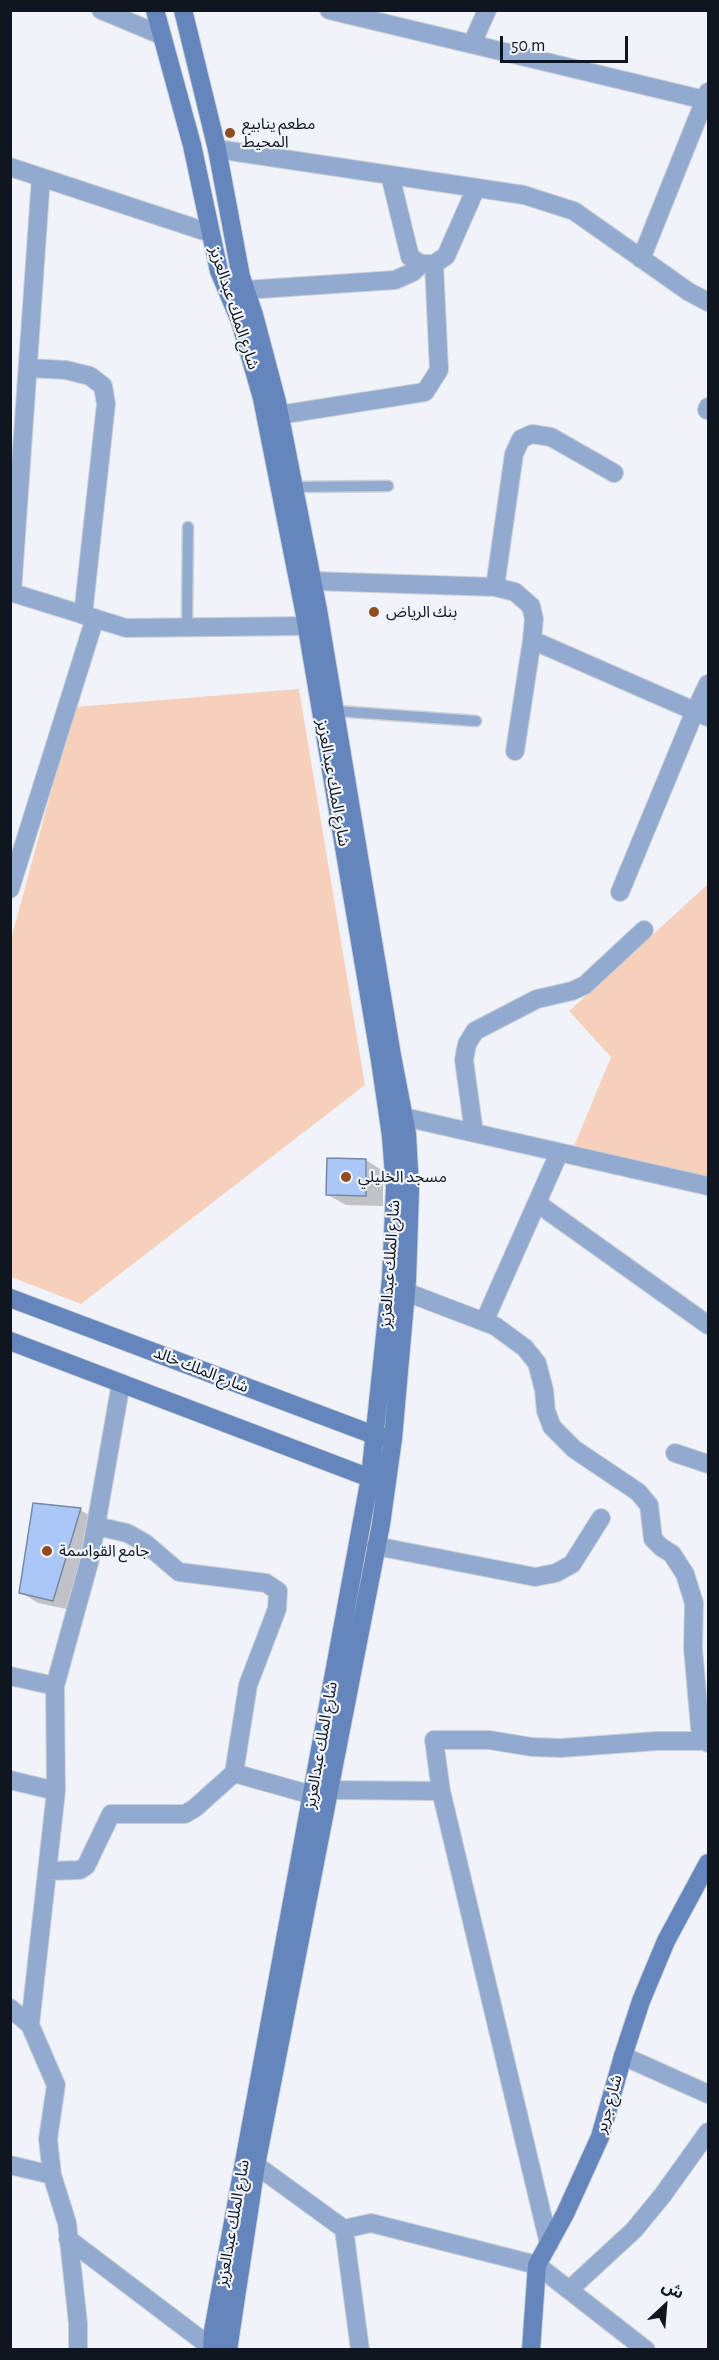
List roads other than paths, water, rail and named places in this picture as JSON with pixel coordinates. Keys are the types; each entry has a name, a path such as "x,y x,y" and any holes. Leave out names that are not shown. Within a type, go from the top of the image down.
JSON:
{"street":[{"path":"101,10 161,35"},
{"name":"شارع الملك عبدالعزيز","path":"155,10 192,145 219,272 240,321 262,398 306,626 391,1136 395,1188 391,1279 374,1435 378,1479 376,1546 321,1793 242,2174 217,2349"},
{"name":"شارع الملك عبدالعزيز","path":"183,10 217,149 241,277 279,416 313,581 407,1134 410,1190 406,1292 393,1438 378,1479 256,2165 217,2349"},
{"path":"329,10 707,96 640,259"},
{"path":"472,44 487,10"},
{"path":"217,149 524,195 574,211 640,259 708,302"},
{"path":"10,166 210,233"},
{"path":"390,175 410,257 428,264"},
{"path":"41,177 11,592 126,628 306,626"},
{"path":"245,290 395,280 446,256 476,188"},
{"path":"279,416 425,392 439,370 428,264"},
{"path":"10,889 89,616 106,404 103,386 90,376 66,370 28,368"},
{"path":"495,587 514,454 522,439 532,434 551,437 614,473"},
{"path":"313,581 495,587 515,592 531,606 534,619 515,751"},
{"path":"532,640 702,714"},
{"path":"620,892 702,714 708,684"},
{"path":"474,1133 464,1060 466,1044 475,1031 537,999 572,991 585,985 644,930"},
{"path":"404,1117 708,1186"},
{"path":"484,1322 559,1153"},
{"path":"537,1203 708,1325"},
{"path":"406,1292 495,1326 525,1348 537,1363 544,1390 546,1411 552,1427 574,1449 638,1492 650,1505 653,1539 672,1554 685,1574 694,1604 693,1648 700,1728 707,1742 657,1741 561,1748 532,1747 489,1740 434,1740 441,1791 549,2244"},
{"name":"شارع الملك خالد","path":"10,1298 374,1435 393,1438"},
{"path":"10,1341 378,1479"},
{"path":"30,2025 56,1791 55,1686 90,1559 121,1383"},
{"path":"675,1453 708,1464"},
{"path":"376,1546 535,1577 556,1573 572,1564 601,1518"},
{"path":"47,1870 80,1870 86,1866 111,1814 185,1814 195,1808 234,1773 248,1685 277,1609 278,1591 266,1583 179,1572 145,1543 127,1533 96,1526"},
{"path":"10,1676 55,1686"},
{"path":"234,1773 321,1793 441,1791"},
{"path":"10,1780 56,1791"},
{"name":"شارع جرير","path":"531,2349 537,2265 565,2214 600,2137 641,2001 666,1941 708,1863"},
{"path":"10,2008 30,2025 56,2085 48,2139 52,2175 67,2223 78,2323 78,2349"},
{"path":"623,2056 708,2094"},
{"path":"569,2290 634,2230 662,2196 708,2132"},
{"path":"10,2165 52,2175"},
{"path":"256,2165 344,2229 360,2349"},
{"path":"344,2229 371,2223 537,2265 646,2349"},
{"path":"68,2239 217,2349"}],"lane":[{"path":"293,487 388,486"},
{"path":"187,626 188,527"},
{"path":"336,711 476,721"}],"place":[{"name":"مطعم ينابيع المحيط","path":"230,133"},
{"name":"بنك الرياض","path":"374,612"},
{"name":"مسجد الخليلي","path":"346,1177"},
{"name":"جامع القواسمة","path":"47,1551"}]}
